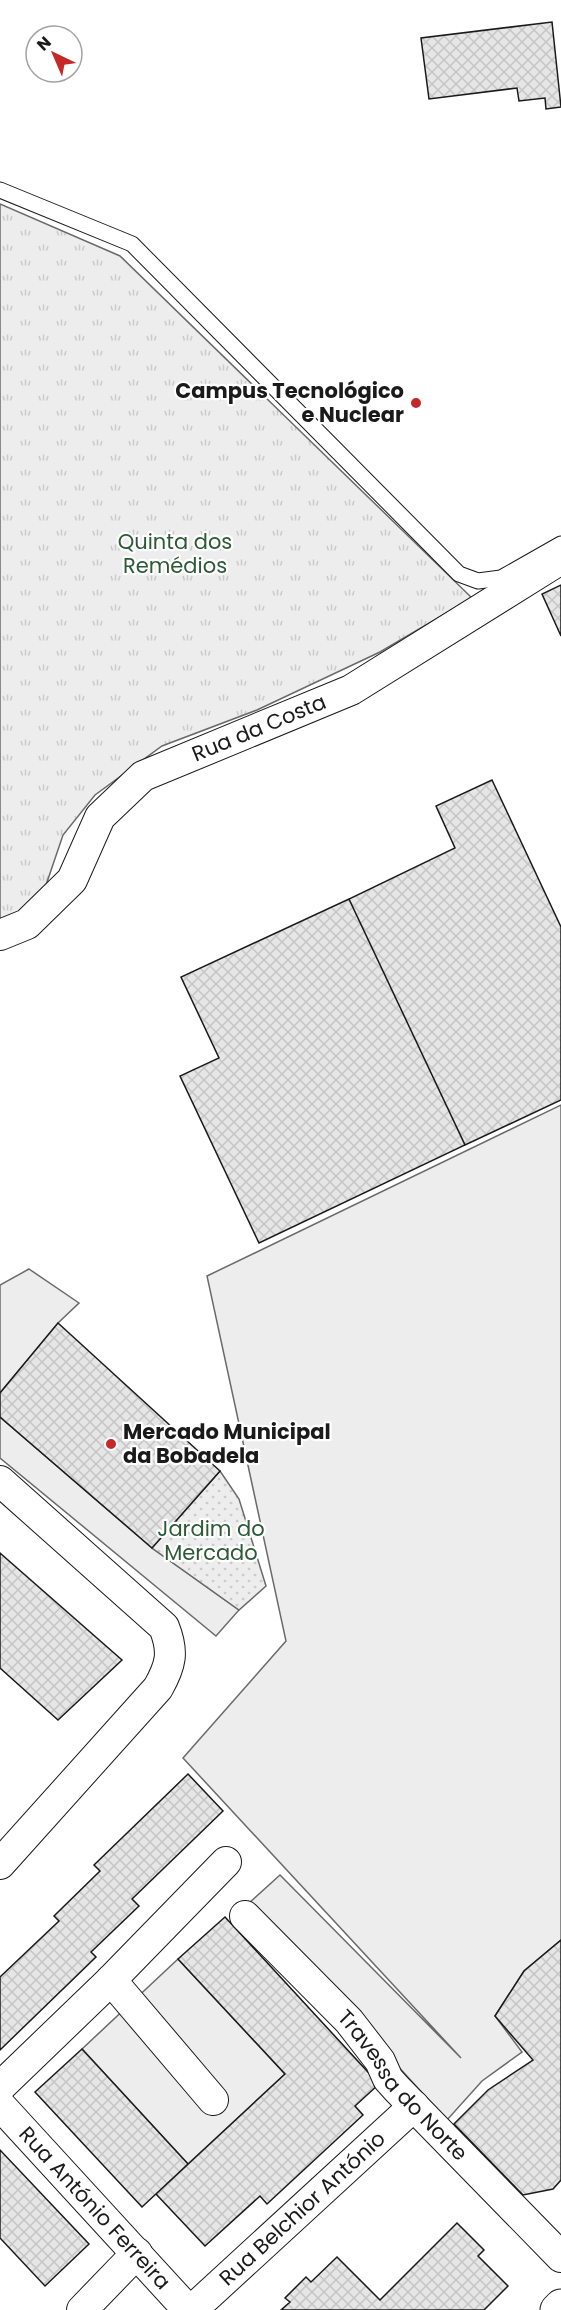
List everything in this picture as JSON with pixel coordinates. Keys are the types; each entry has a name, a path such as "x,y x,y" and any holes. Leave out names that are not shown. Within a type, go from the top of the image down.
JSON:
{"street":[{"name":"Rua da Costa","path":"0,935 27,924 72,880 100,817 143,776 351,690 561,560"},
{"path":"0,1481 164,1627 170,1642 170,1656 169,1670 159,1688 0,1864"},
{"path":"0,2087 111,1980 226,1862"},
{"name":"Travessa do Norte","path":"245,1916 349,2020 380,2061 388,2079 561,2257"},
{"path":"111,1980 213,2100"},
{"name":"Rua António Ferreira","path":"0,2105 190,2310"},
{"name":"Rua Belchior António","path":"190,2310 414,2106"},
{"path":"82,2310 137,2253"},
{"path":"557,2310 561,2306"}],"lane":[{"path":"0,190 132,244 459,574 478,581 501,578 561,544"}],"shaded area":[{"path":"561,1105 561,1940 524,1971 495,2016 522,2052 482,2081 447,2120 249,1903 280,1875 461,2058 183,1758 286,1641 207,1276"},
{"path":"29,1269 79,1303 58,1323 0,1393 0,1285"},
{"path":"0,1417 152,1548 239,1610 216,1636 0,1458"},
{"path":"178,1959 285,2074 188,2164 82,2049"}],"green space":[{"name":"Quinta dos Remédios","path":"0,204 120,256 472,598 380,652 257,710 162,746 95,795 63,835 45,888 17,915 0,921"},
{"name":"Jardim do Mercado","path":"220,1471 239,1499 266,1586 239,1610 152,1548"}],"building":[{"path":"552,22 561,107 546,109 545,98 519,101 517,88 429,99 421,38"},
{"path":"561,585 561,636 542,594"},
{"path":"492,780 561,927 561,1100 465,1145 349,899 455,848 436,806"},
{"path":"349,899 465,1145 259,1243 180,1076 219,1058 181,977"},
{"name":"Mercado Municipal da Bobadela","path":"58,1323 220,1471 152,1548 0,1417 0,1393"},
{"path":"0,1553 122,1660 58,1720 0,1668"},
{"path":"188,1774 223,1811 132,1899 139,1906 91,1952 96,1957 0,2050 0,1977 59,1921 54,1916 100,1871 94,1865"},
{"path":"225,1917 379,2084 355,2106 363,2115 267,2204 260,2196 205,2246 156,2194 285,2074 178,1959"},
{"path":"561,1940 561,2180 553,2189 523,2195 454,2124 488,2090 533,2060 495,2016 524,1971"},
{"path":"82,2049 188,2164 142,2207 35,2092"},
{"path":"0,2150 89,2244 45,2286 0,2238"},
{"path":"457,2223 484,2250 478,2256 508,2286 484,2310 281,2310 290,2302 285,2298 306,2277 311,2282 337,2257 380,2300"}],"place":[{"name":"Campus Tecnológico e Nuclear","path":"416,403"},
{"name":"Mercado Municipal da Bobadela","path":"111,1444"}]}
